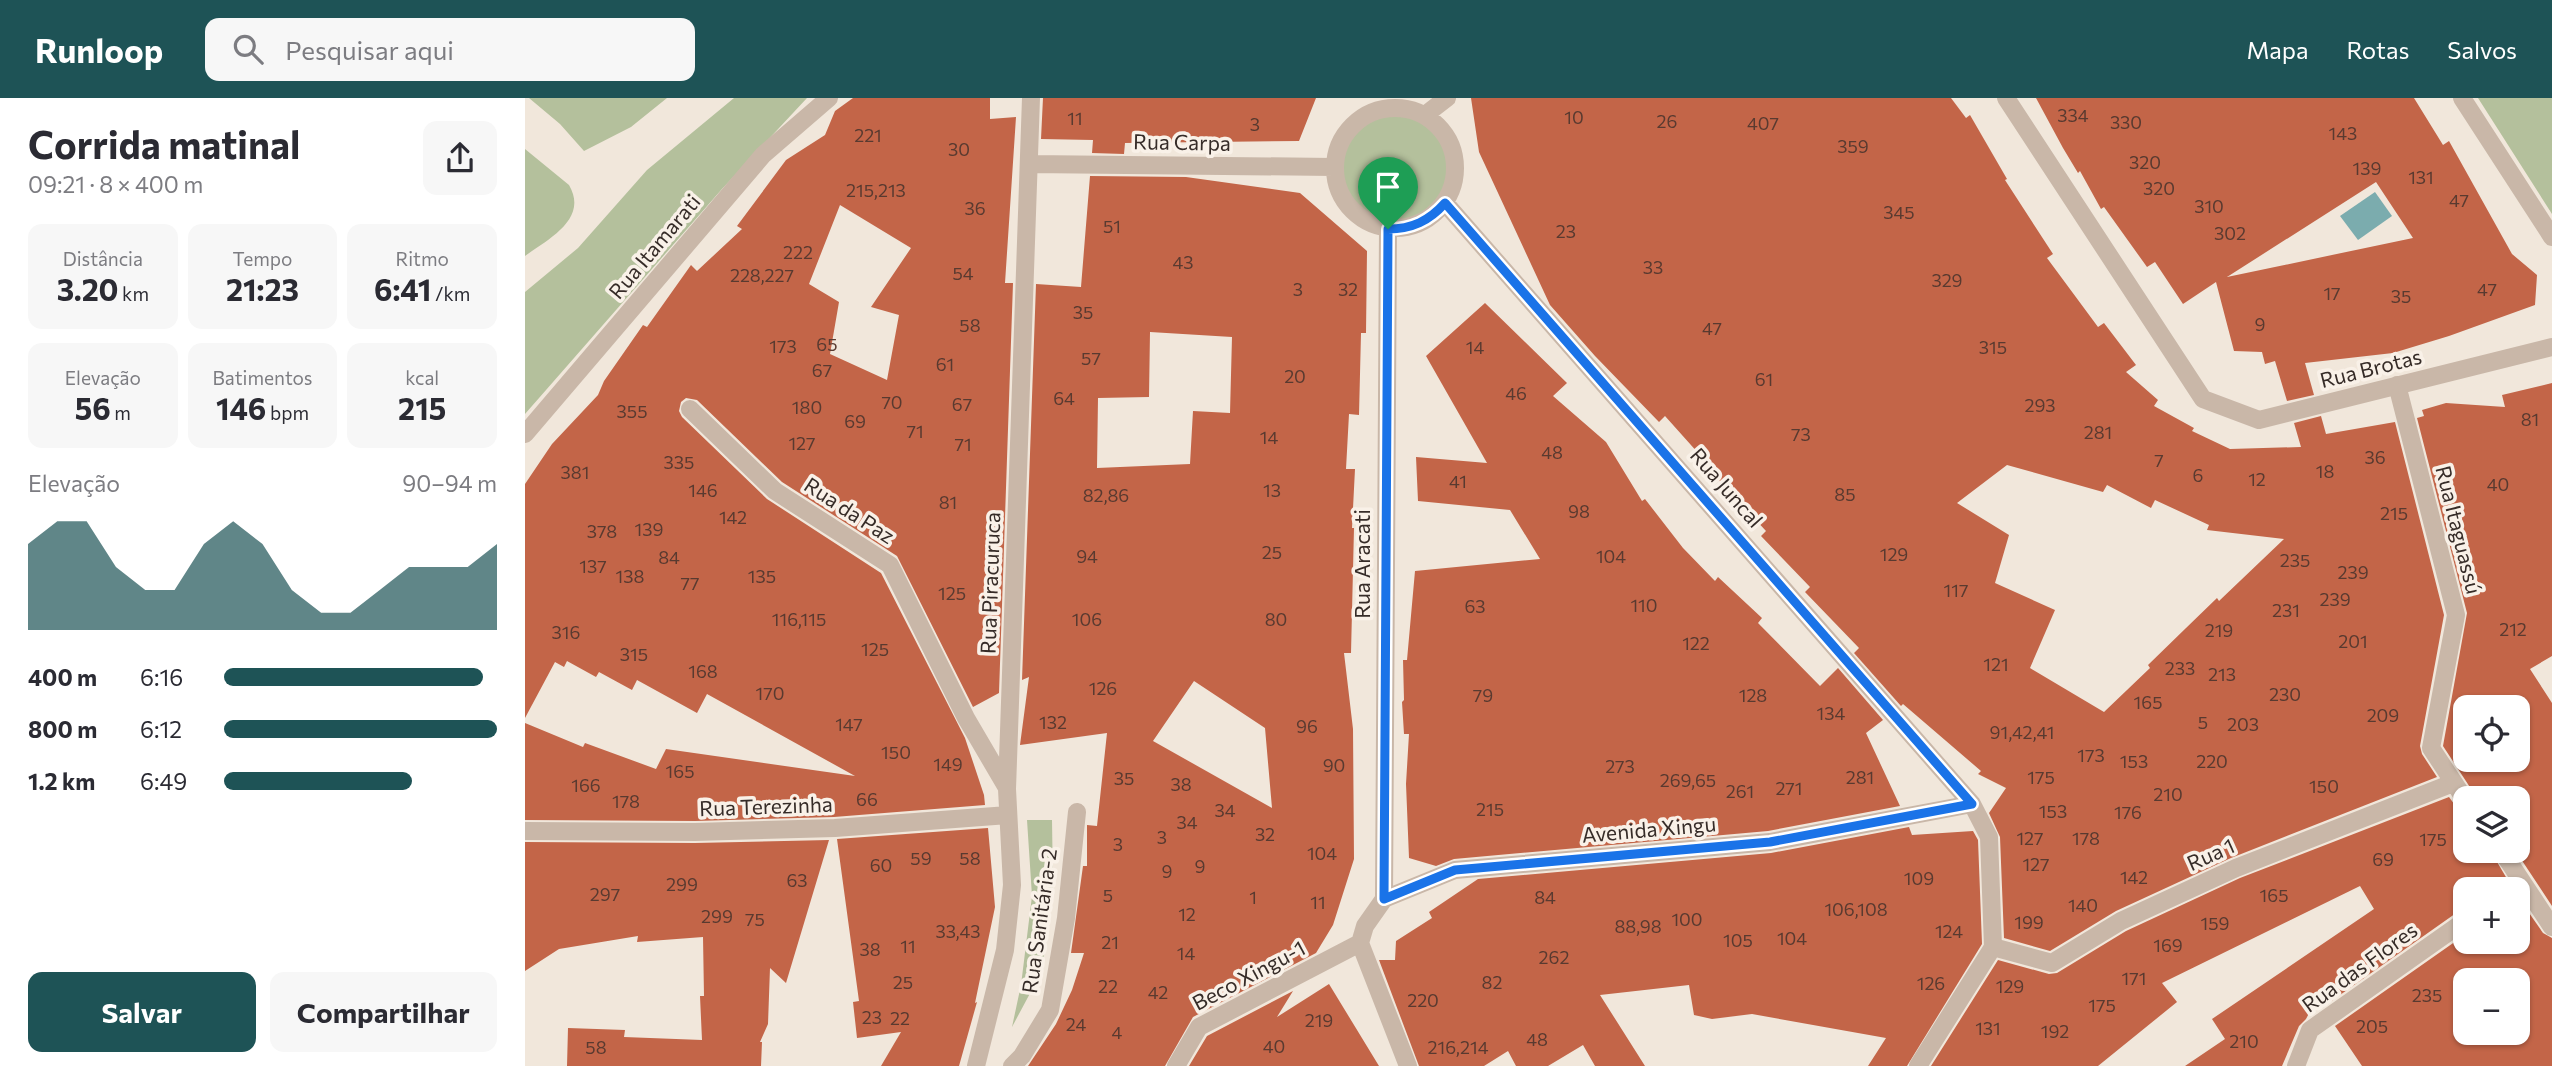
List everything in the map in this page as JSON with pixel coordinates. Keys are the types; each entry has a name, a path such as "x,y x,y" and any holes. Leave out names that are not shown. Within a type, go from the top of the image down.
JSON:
{"street":[{"name":"Rua Itamarati","path":"525,434 764,155 829,98"},
{"name":"Rua Piracuruca","path":"976,1066 1005,950 1011,885 1007,789 1031,98"},
{"path":"1425,115 1447,98"},
{"name":"Rua Brotas","path":"2006,98 2203,398 2259,420 2552,346"},
{"path":"2462,98 2552,237"},
{"path":"1384,108 1405,108 1425,115 1441,128 1451,145 1456,164 1454,185 1445,203 1434,215 1420,224 1404,229 1388,229 1370,224 1350,207 1337,184 1334,167 1348,128 1365,115 1384,108"},
{"name":"Rua Carpa","path":"1029,164 1334,167"},
{"name":"Rua Juncal","path":"1445,203 1972,804 1989,837 1993,947"},
{"name":"Rua Aracati","path":"1384,899 1388,229"},
{"name":"Rua Itaguassú","path":"2397,385 2456,615 2431,748 2455,786"},
{"name":"Rua da Paz","path":"689,409 775,491 890,565 965,718 1007,789"},
{"name":"Rua 1","path":"1993,947 2052,963 2121,921 2236,868 2453,783"},
{"name":"Avenida Xingu","path":"1384,899 1455,870 1770,842 1972,804"},
{"name":"Rua Sanitária-2","path":"1012,1066 1022,1056 1050,1010 1066,918 1077,812"},
{"name":"Rua Terezinha","path":"525,831 695,832 835,828 1008,815"},
{"path":"1384,899 1365,926 1360,943 1408,1066"},
{"path":"2530,901 2552,927"},
{"name":"Rua das Flores","path":"2296,1066 2310,1030 2453,929"},
{"name":"Beco Xingu-1","path":"1175,1066 1199,1027 1360,943"},
{"path":"1918,1066 1993,947"}],"green space":[{"path":"529,98 667,98 631,127 584,151 560,124"},
{"path":"734,98 807,98 722,189 525,414 525,292 578,248 647,170"},
{"path":"2478,98 2552,98 2552,214"},
{"path":"1395,115 1415,119 1433,130 1444,148 1448,168 1444,188 1433,206 1415,217 1395,221 1375,217 1357,206 1346,188 1342,168 1346,148 1357,130 1375,119"},
{"path":"525,149 569,185 574,197 574,208 563,227 525,256"},
{"path":"1027,820 1052,820 1053,886 1042,971 1012,1027 1021,985 1032,896"}],"water":[{"path":"2375,192 2392,216 2358,240 2340,216"}],"building":[{"path":"853,98 990,98 990,119 1016,117 1005,283 1013,283 999,693 973,707 897,556 782,482 697,400 686,398 681,402 679,411 682,417 767,499 881,573 965,738 985,805 834,817 695,821 525,820 525,723 583,747 585,743 656,769 666,749 855,776 707,694 697,713 637,680 632,690 599,672 596,677 567,661 564,667 555,662 525,718 525,484 552,444 598,395 604,381 643,325 647,327 691,265 697,271 742,229 737,226 786,160 825,135 835,111","holes":["840,205 911,248 871,307 899,315 887,380 830,354 839,302 809,284"]},
{"path":"1043,98 1316,98 1299,141 1125,143 1124,154 1092,153 1093,140 1041,139"},
{"path":"1471,98 1951,98 1966,118 1970,115 2007,179 2005,180 2053,254 2047,258 2098,327 2104,323 2136,365 2126,372 2158,400 2154,406 2194,428 2192,431 2230,449 2301,447 2294,423 2321,416 2326,434 2395,422 2444,615 2420,746 2437,777 2231,858 2116,911 2050,951 2004,938 2000,837 1989,813 2006,788 1978,774 1981,771 1903,704 1901,706 1854,653 1859,648 1805,592 1810,587 1761,536 1766,531 1714,475 1716,473 1665,416 1659,422 1550,305 1479,152","holes":["2007,465 2103,492 2107,485 2151,508 2155,500 2209,525 2207,530 2284,539 2219,601 2217,598 2104,712 2030,668 2055,610 1995,583 2009,535 1957,503"]},
{"path":"2036,98 2414,98 2443,145 2449,141 2512,254 2537,275 2535,305 2393,353 2305,363 2314,395 2287,401 2275,361 2265,364 2262,352 2234,351 2216,282 2183,304 2155,262 2147,267 2104,207 2101,209 2080,171 2078,173","holes":["2376,182 2413,238 2227,277"]},
{"path":"1090,176 1186,177 1300,193 1367,251 1366,333 1361,333 1359,415 1349,414 1346,469 1355,469 1351,653 1344,653 1353,729 1354,859 1333,925 1316,953 1193,1017 1165,1066 1028,1066 1056,1024 1072,990 1084,953 1071,953 1083,866 1087,866 1087,825 1097,826 1107,733 1020,745 1029,677 1022,680 1036,284 1081,287","holes":["1150,332 1232,337 1230,413 1193,411 1190,464 1097,468 1098,398 1149,397","1194,681 1265,728 1272,808 1153,741"]},
{"path":"1485,303 1567,383 1553,396 1606,442 1642,501 1645,499 1683,548 1715,581 1718,577 1762,618 1758,623 1820,686 1838,668 1883,720 1866,733 1900,806 1768,831 1454,859 1436,866 1409,858 1406,784 1409,734 1404,734 1402,702 1403,660 1407,660 1415,571 1540,559 1510,510 1418,501 1416,457 1487,463 1426,356"},
{"path":"2552,383 2552,656 2530,669 2552,703 2552,906 2524,863 2530,863 2530,786 2469,786 2460,772 2530,772 2530,695 2453,695 2453,761 2443,746 2467,613 2417,418 2424,416 2422,410 2446,403 2505,407 2502,395"},
{"path":"2449,797 2453,802 2453,863 2498,863 2506,877 2453,877 2453,915 2323,1007 2317,998 2306,1019 2299,1026 2282,1066 2185,1066 2225,1039 2212,1019 2374,909 2360,886 2162,983 2177,1002 2098,1066 1931,1066 1998,960 2049,974 2057,973 2126,931 2240,878"},
{"path":"1909,827 1912,835 1973,831 1978,840 1982,944 1907,1066 1868,1066 1886,1038 1752,1014 1712,1019 1694,1015 1689,985 1600,995 1645,1066 1595,1066 1583,1045 1548,1066 1516,1066 1508,1051 1484,1066 1419,1066 1379,960 1395,960 1396,941 1432,918 1429,912 1478,879 1771,853"},
{"path":"988,828 995,907 975,1003 977,1002 959,1066 881,1066 901,1032 857,1038 853,1002 859,1001 837,839"},
{"path":"829,840 786,983 770,968 768,1024 760,1042 761,1066 567,1066 568,1028 625,1030 624,1037 702,1040 700,996 704,996 703,937 637,942 638,936 559,949 525,971 525,842 695,843"},
{"path":"2530,914 2543,933 2552,938 2552,1066 2362,1066 2335,1026 2453,943 2453,954 2530,954"},
{"path":"1329,984 1379,1066 1189,1066 1207,1036 1293,991 1277,1017"}],"route":[{"path":"1445,203 1972,804 1770,842 1455,870 1384,899 1388,229 1404,229 1420,224 1434,215 1445,203"}]}
